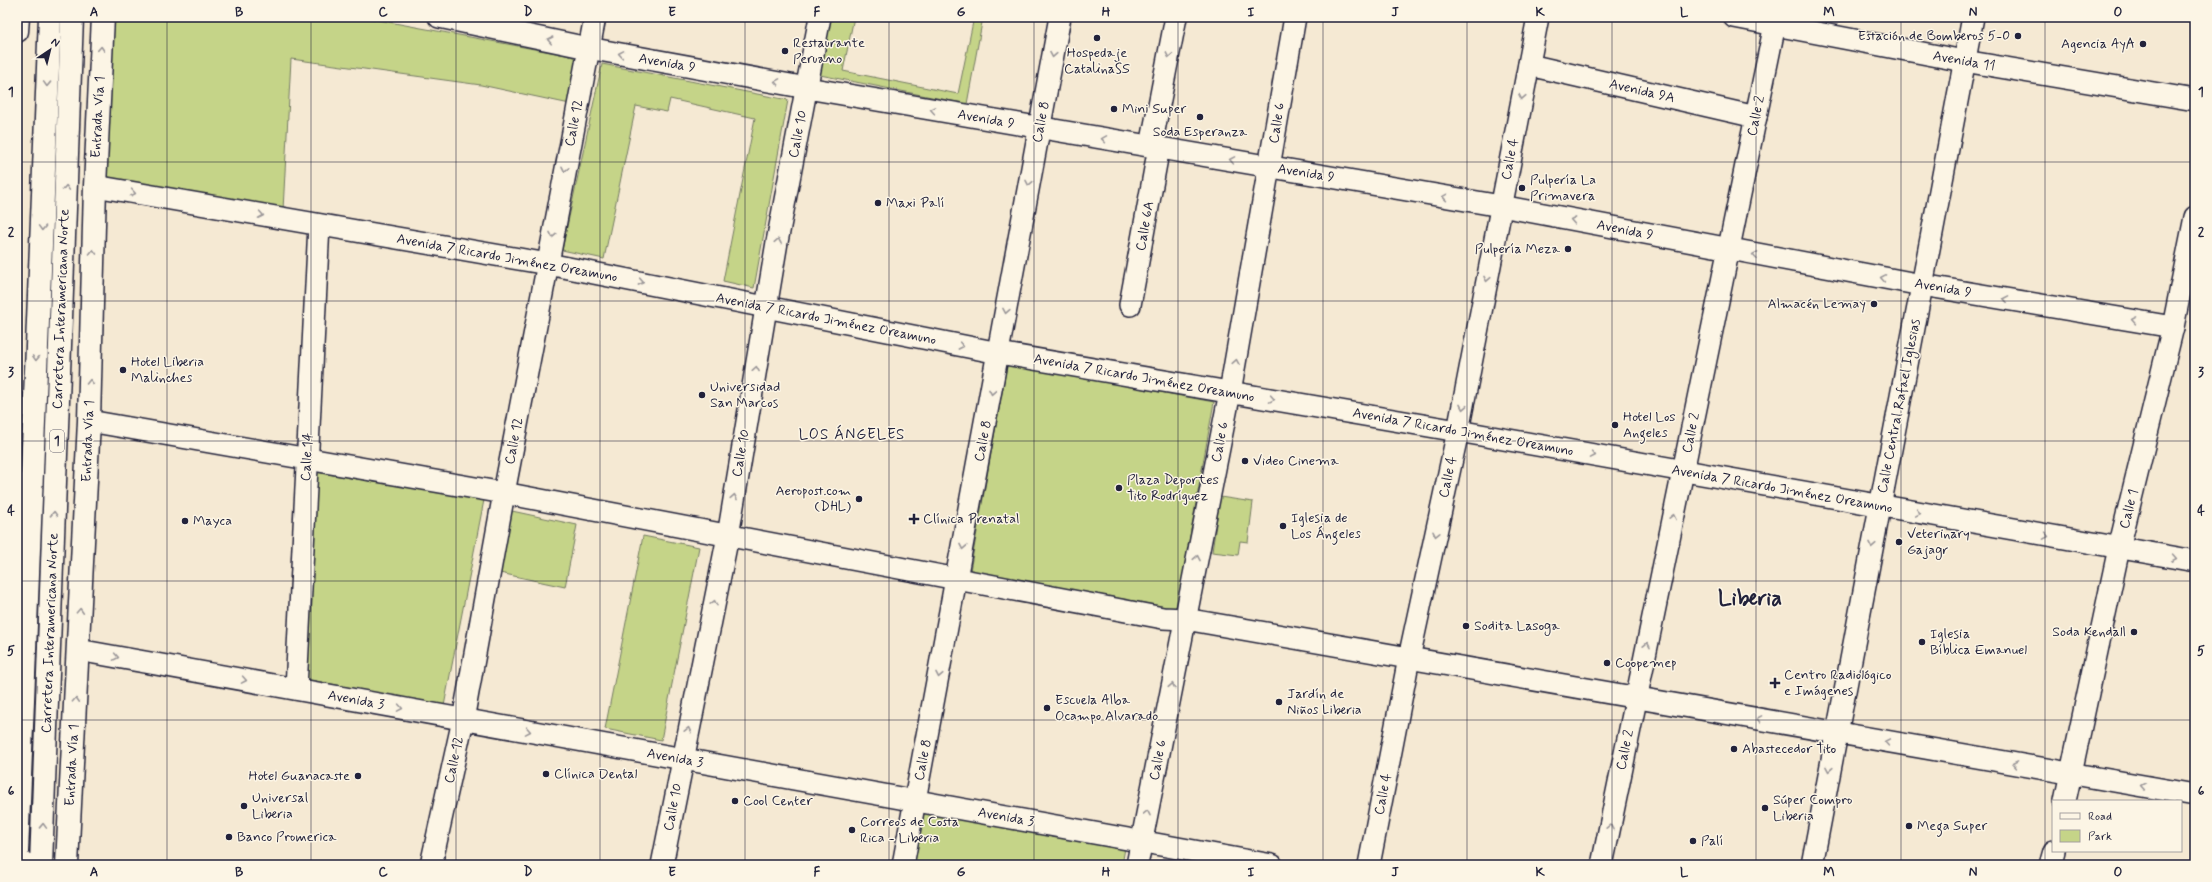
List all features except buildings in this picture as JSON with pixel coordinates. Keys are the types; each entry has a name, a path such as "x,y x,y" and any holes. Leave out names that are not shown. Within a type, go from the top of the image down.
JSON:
{"main road":[{"path":"17,31 18,17"},
{"name":"Carretera Interamericana Norte","path":"17,852 50,17"},
{"name":"Carretera Interamericana Norte","path":"41,865 72,17"},
{"name":"Entrada Vía 1","path":"67,865 89,421 95,186 103,17"}],"street":[{"name":"Avenida 9","path":"439,17 588,48 807,88 1501,206 1728,250 1922,285 2173,327"},
{"name":"Calle 12","path":"431,865 463,720 504,493 595,17"},
{"name":"Calle 10","path":"662,865 682,759 728,536 766,306 820,17"},
{"name":"Calle 8","path":"903,865 957,580 1060,17"},
{"name":"Calle 6A","path":"1130,305 1176,17"},
{"name":"Calle 6","path":"1137,865 1230,392 1295,17"},
{"name":"Calle 4","path":"1369,865 1409,658 1458,431 1538,17"},
{"name":"Avenida 11","path":"1734,17 1964,61 2195,100"},
{"name":"Calle Central Rafael Iglesias","path":"1812,865 1973,17"},
{"name":"Calle 2","path":"1602,865 1775,24"},
{"name":"Avenida 9A","path":"1529,65 1756,117"},
{"name":"Avenida 7 Ricardo Jiménez Oreamuno","path":"95,186 548,264 999,353 1458,431 1879,507 2195,561"},
{"name":"Calle 1","path":"2064,800 2119,548 2173,327 2195,217"},
{"name":"Calle 14","path":"296,689 319,225"},
{"path":"89,421 504,493 1163,618 1185,620 1409,658 2195,795"},
{"name":"Avenida 3","path":"78,650 1272,865"},
{"path":"2050,865 2054,852"},
{"path":"17,862 33,865"}],"green space":[{"path":"94,17 362,17 577,57 570,104 481,85 291,59 283,210 91,178"},
{"path":"831,17 854,17 843,71 958,94 974,17 983,17 967,104 820,75"},
{"path":"602,64 788,100 754,288 723,281 755,118 670,99 667,112 636,106 604,259 562,250"},
{"path":"1007,364 1214,402 1177,609 970,571"},
{"path":"315,472 484,500 444,706 306,679"},
{"path":"1220,497 1253,502 1248,542 1240,541 1238,555 1212,552"},
{"path":"512,511 577,525 565,587 500,573"},
{"path":"643,536 699,547 661,740 605,729"},
{"path":"922,811 1125,848 1122,865 913,865"}],"place":[{"name":"Estación de Bomberos 5-0","path":"2018,36"},
{"name":"Hospedaje CatalinaSS","path":"1097,38"},
{"name":"Agencia AyA","path":"2143,44"},
{"name":"Restaurante Peruano","path":"785,51"},
{"name":"Mini Super","path":"1114,109"},
{"name":"Soda Esperanza","path":"1200,117"},
{"name":"Pulpería La Primavera","path":"1522,188"},
{"name":"Maxi Palí","path":"878,203"},
{"name":"Pulpería Meza","path":"1568,249"},
{"name":"Almacén Lemay","path":"1874,304"},
{"name":"Hotel Liberia Malinches","path":"123,370"},
{"name":"Universidad San Marcos","path":"702,395"},
{"name":"Hotel Los Angeles","path":"1615,425"},
{"name":"Video Cinema","path":"1245,461"},
{"name":"Plaza Deportes Tito Rodríguez","path":"1119,488"},
{"name":"Aeropost.com (DHL)","path":"859,499"},
{"name":"Clínica Prenatal","path":"914,519"},
{"name":"Mayca","path":"185,521"},
{"name":"Iglesia de Los Ángeles","path":"1283,526"},
{"name":"Veterinary Gajagr","path":"1899,542"},
{"name":"Sodita Lasoga","path":"1466,626"},
{"name":"Soda Kendall","path":"2134,632"},
{"name":"Iglesia Bíblica Emanuel","path":"1922,642"},
{"name":"Coopemep","path":"1607,663"},
{"name":"Centro Radiológico e Imágenes","path":"1775,683"},
{"name":"Jardín de Niños Liberia","path":"1279,702"},
{"name":"Escuela Alba Ocampo Alvarado","path":"1047,708"},
{"name":"Abastecedor Tito","path":"1734,749"},
{"name":"Clínica Dental","path":"546,774"},
{"name":"Hotel Guanacaste","path":"358,776"},
{"name":"Cool Center","path":"735,801"},
{"name":"Universal Liberia","path":"244,806"},
{"name":"Súper Compro Liberia","path":"1765,808"},
{"name":"Mega Super","path":"1909,826"},
{"name":"Correos de Costa Rica - Liberia","path":"852,830"},
{"name":"Banco Promerica","path":"229,837"},
{"name":"Palí","path":"1693,841"}],"district":[{"name":"LOS ÁNGELES","path":"852,435"},
{"name":"Liberia","path":"1750,599"}]}
